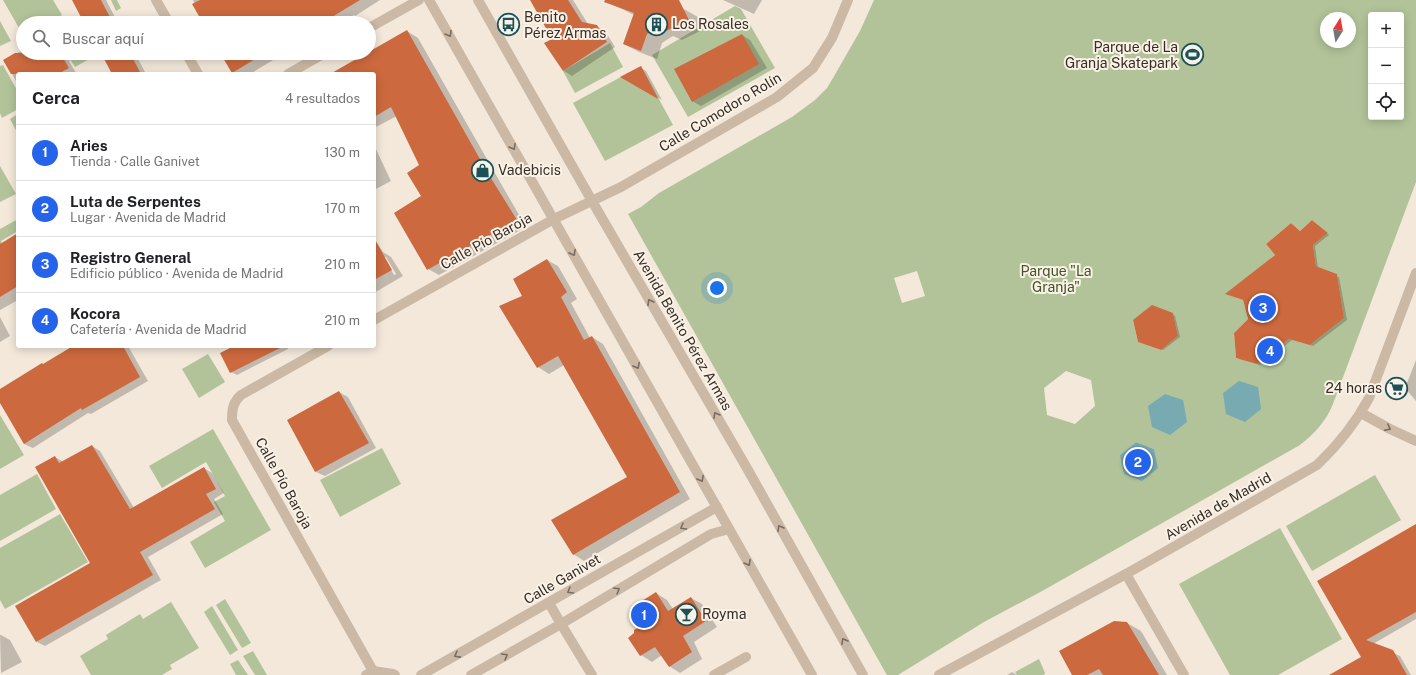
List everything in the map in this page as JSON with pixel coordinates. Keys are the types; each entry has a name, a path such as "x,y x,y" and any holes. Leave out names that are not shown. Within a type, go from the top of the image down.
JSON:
{"street":[{"path":"156,0 165,16"},
{"path":"376,24 419,0"},
{"path":"429,0 812,675"},
{"name":"Avenida Benito Pérez Armas","path":"478,0 592,201 748,470 863,675"},
{"name":"Calle Comodoro Rolín","path":"592,201 622,187 777,97 813,68 832,38 848,0"},
{"path":"190,60 197,72"},
{"path":"292,72 313,60"},
{"name":"Calle Pío Baroja","path":"376,319 554,219 592,201"},
{"name":"Avenida de Madrid","path":"939,675 1126,574 1318,465 1340,442 1361,413 1369,398 1416,273"},
{"name":"Calle Pío Baroja","path":"324,348 241,395 234,401 232,420 370,673"},
{"path":"1361,413 1416,441"},
{"name":"Calle Ganivet","path":"421,675 717,507"},
{"path":"471,675 561,624 711,534 729,529"},
{"path":"1126,574 1184,675"},
{"path":"549,603 592,675"},
{"path":"714,675 746,657"},
{"path":"370,673 395,675"}],"green space":[{"path":"3,0 53,0 62,15 16,16 16,23"},
{"path":"111,0 117,0 121,8 116,11"},
{"name":"Parque \"La Granja\"","path":"874,0 1416,0 1416,182 1333,404 1323,421 1300,445 1044,590 984,622 898,675 887,675 628,214 641,207 659,193 792,117 815,100 827,88 860,31","holes":["1312,220 1328,233 1313,245 1316,266 1337,274 1344,318 1310,345 1289,339 1257,364 1236,358 1234,333 1248,319 1243,300 1226,294 1275,255 1266,244 1291,223 1300,231","917,271 925,296 902,303 894,278","1173,313 1178,336 1161,350 1138,342 1133,320","1066,371 1091,380 1095,406 1075,424 1047,415 1044,388","1136,442 1154,449 1120,455"]},
{"path":"735,6 741,9 775,68 688,117 652,55"},
{"path":"0,21 11,41 0,46"},
{"path":"610,43 623,67 575,93 563,71"},
{"path":"71,60 87,60 75,67"},
{"path":"3,65 16,88 16,110 2,118 0,113 0,66"},
{"path":"641,66 673,125 605,161 573,103"},
{"path":"16,115 16,130 10,119"},
{"path":"0,166 16,194 0,202"},
{"path":"16,220 16,232 1,241 12,260 0,266 0,229"},
{"path":"208,354 225,382 199,398 182,369"},
{"path":"0,415 24,455 0,469"},
{"path":"213,429 271,530 205,568 190,542 225,521 214,502 225,496 206,462 162,488 149,466"},
{"path":"382,448 401,484 340,517 320,480"},
{"path":"37,474 56,509 0,541 0,495"},
{"path":"1375,475 1401,520 1312,571 1286,526"},
{"path":"60,514 88,562 5,609 0,600 0,548"},
{"path":"1280,528 1342,639 1278,675 1230,675 1179,584"},
{"path":"225,599 251,643 242,648 216,605"},
{"path":"171,602 199,648 170,665 172,669 162,675 91,675 80,656 108,639 106,635 140,614 143,619"},
{"path":"212,606 238,650 230,655 204,612"},
{"path":"253,651 267,675 255,675 243,656"},
{"path":"1039,659 1045,673 1044,675 1017,675 1015,672"},
{"path":"238,660 248,675 236,675 230,664"}],"water":[{"path":"1239,381 1258,387 1261,409 1245,422 1226,414 1223,393"},
{"path":"1165,394 1183,400 1187,422 1170,435 1152,427 1148,406"},
{"path":"1136,442 1154,449 1158,468 1142,481 1124,474 1120,455"}],"building":[{"path":"72,0 101,0 109,16 80,16"},
{"path":"200,0 360,0 334,16 199,16 192,4"},
{"path":"530,0 568,0 582,22 597,25 607,42 563,71 544,43 552,39"},
{"name":"Los Rosales","path":"605,0 679,0 689,20 666,31 657,28 647,34 641,51 623,44 634,13 604,2"},
{"path":"407,30 489,175 517,220 427,270 394,213 421,196 407,173 419,165 391,107 376,116 376,72 334,72 354,60 376,60 376,48"},
{"path":"742,34 759,64 692,102 674,69"},
{"path":"16,53 16,60 64,60 69,68 62,72 16,72 16,74 11,74 3,60"},
{"path":"105,60 134,60 140,72 111,72"},
{"path":"224,60 253,60 234,72 231,72"},
{"path":"641,66 658,99 620,77"},
{"path":"1312,220 1328,233 1313,245 1316,266 1337,274 1344,318 1310,345 1289,339 1257,364 1236,358 1234,333 1248,319 1243,300 1225,294 1275,255 1266,244 1291,223 1300,231"},
{"path":"16,234 16,287 0,297 0,244"},
{"path":"376,242 392,270 376,279"},
{"path":"547,259 567,292 561,297 584,340 592,336 680,492 573,555 551,520 627,477 558,356 537,368 499,306 522,296 513,279"},
{"path":"1152,305 1173,313 1178,336 1161,350 1138,342 1133,320"},
{"path":"70,348 124,348 140,377 82,410 81,408 24,444 0,403 0,389 42,363 43,364"},
{"path":"230,348 280,348 230,373 220,353"},
{"path":"339,391 369,443 315,472 287,420"},
{"path":"92,445 130,509 204,467 216,489 206,494 215,509 140,552 153,575 36,642 15,606 90,563 35,467 55,456 59,463"},
{"path":"1416,524 1416,612 1366,640 1393,650 1407,675 1329,675 1361,657 1317,581"},
{"path":"656,592 668,611 691,597 706,621 683,636 692,652 669,667 655,647 640,656 628,638 634,633 634,630 641,626 635,616 639,614 634,606"},
{"path":"1114,621 1127,622 1159,675 1103,675 1099,669 1087,675 1072,675 1059,651"}],"place":[{"name":"Los Rosales","path":"656,24"},
{"name":"Benito Pérez Armas","path":"509,25"},
{"name":"Parque de La Granja Skatepark","path":"1193,55"},
{"name":"Vadebicis","path":"482,170"},
{"name":"Registro General","path":"1263,308"},
{"name":"Kocora","path":"1270,351"},
{"name":"24 horas","path":"1397,388"},
{"name":"Luta de Serpentes","path":"1138,462"},
{"name":"Royma","path":"687,614"},
{"name":"Aries","path":"644,615"}]}
